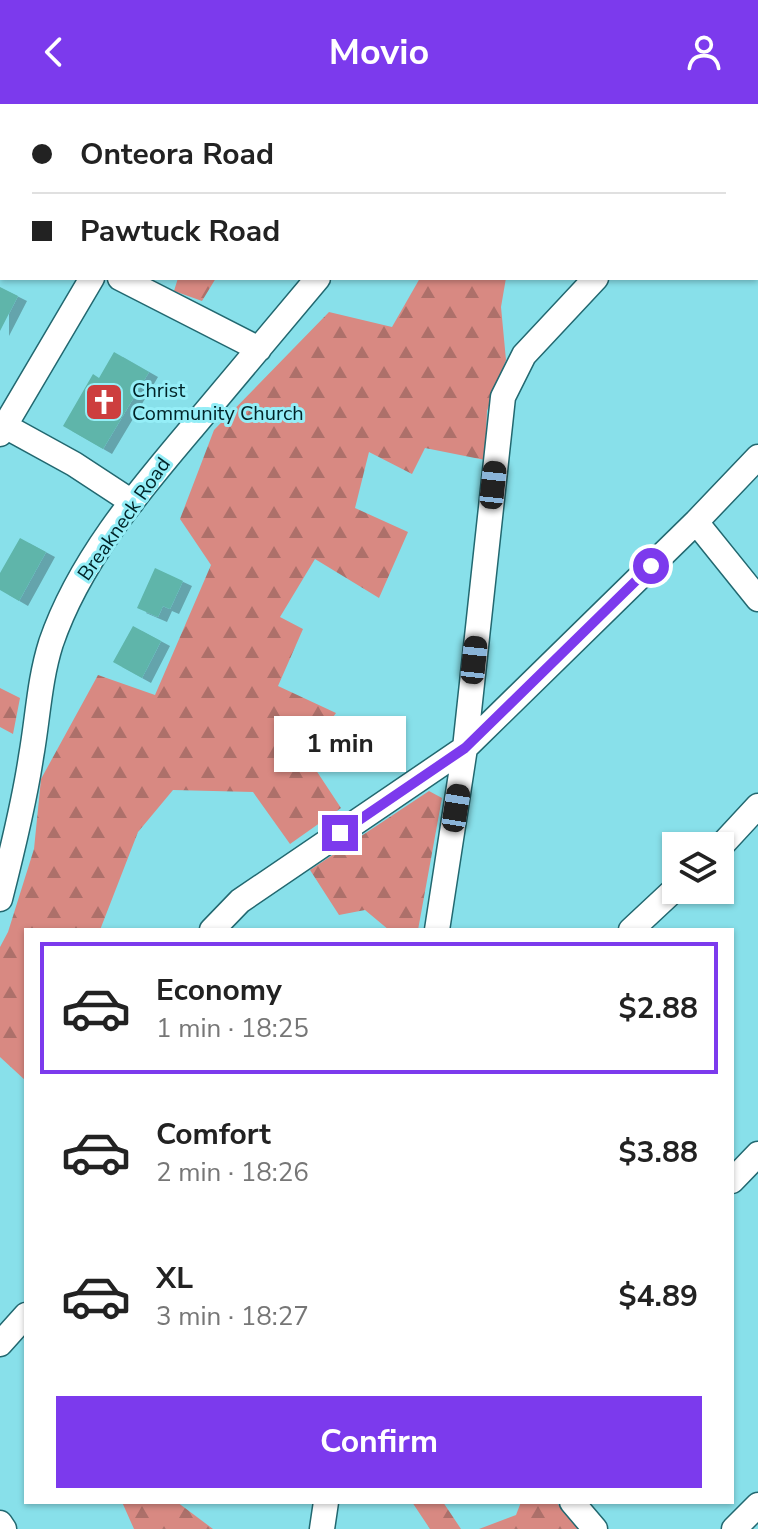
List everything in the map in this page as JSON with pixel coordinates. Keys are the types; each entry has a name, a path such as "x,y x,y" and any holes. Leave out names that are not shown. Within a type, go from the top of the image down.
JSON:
{"street":[{"path":"91,280 2,430 74,464 132,502"},
{"path":"124,280 259,349"},
{"name":"Breakneck Road","path":"0,899 31,757 40,687 52,642 71,596 132,502 316,280"},
{"path":"437,928 465,748 503,397 524,355 594,280"},
{"path":"214,928 240,901 465,748 696,522 758,457"},
{"path":"696,522 758,599"},
{"path":"734,832 758,806"},
{"path":"633,928 662,901"},
{"path":"734,1179 758,1154"},
{"path":"0,1344 24,1317"},
{"path":"322,1529 326,1504"},
{"path":"574,1504 595,1529"},
{"path":"734,1529 758,1505"},
{"path":"0,1523 4,1529"}],"green space":[{"path":"177,280 215,280 202,301 174,291"},
{"path":"419,280 506,280 501,307 506,360 487,411 485,460 425,448 412,474 369,452 355,508 408,532 379,598 315,559 280,617 303,629 278,686 336,713 306,755 341,808 290,844 253,792 173,790 138,832 101,928 24,928 24,1079 0,1057 0,947 8,932 34,849 41,779 98,675 155,695 211,565 180,519 214,430 329,312 392,327"},
{"path":"0,688 20,698 13,734 0,727"},
{"path":"429,791 442,798 418,928 387,928 365,910 339,915 310,870"},
{"path":"123,1504 180,1504 213,1529 134,1529"},
{"path":"413,1504 444,1504 461,1529 430,1529"},
{"path":"520,1504 558,1504 579,1529 479,1529 516,1515"}],"building":[{"path":"0,287 18,296 0,331"},
{"name":"Christ Community Church","path":"114,352 149,372 103,449 63,426 93,374 99,378"},
{"path":"20,538 46,552 19,601 0,590 0,573"},
{"path":"155,568 183,581 170,609 163,606 158,617 137,608"},
{"path":"133,626 161,641 142,678 113,662"}],"place":[{"name":"Christ Community Church","path":"104,402"}],"route":[{"path":"340,833 465,748 651,566"}]}
